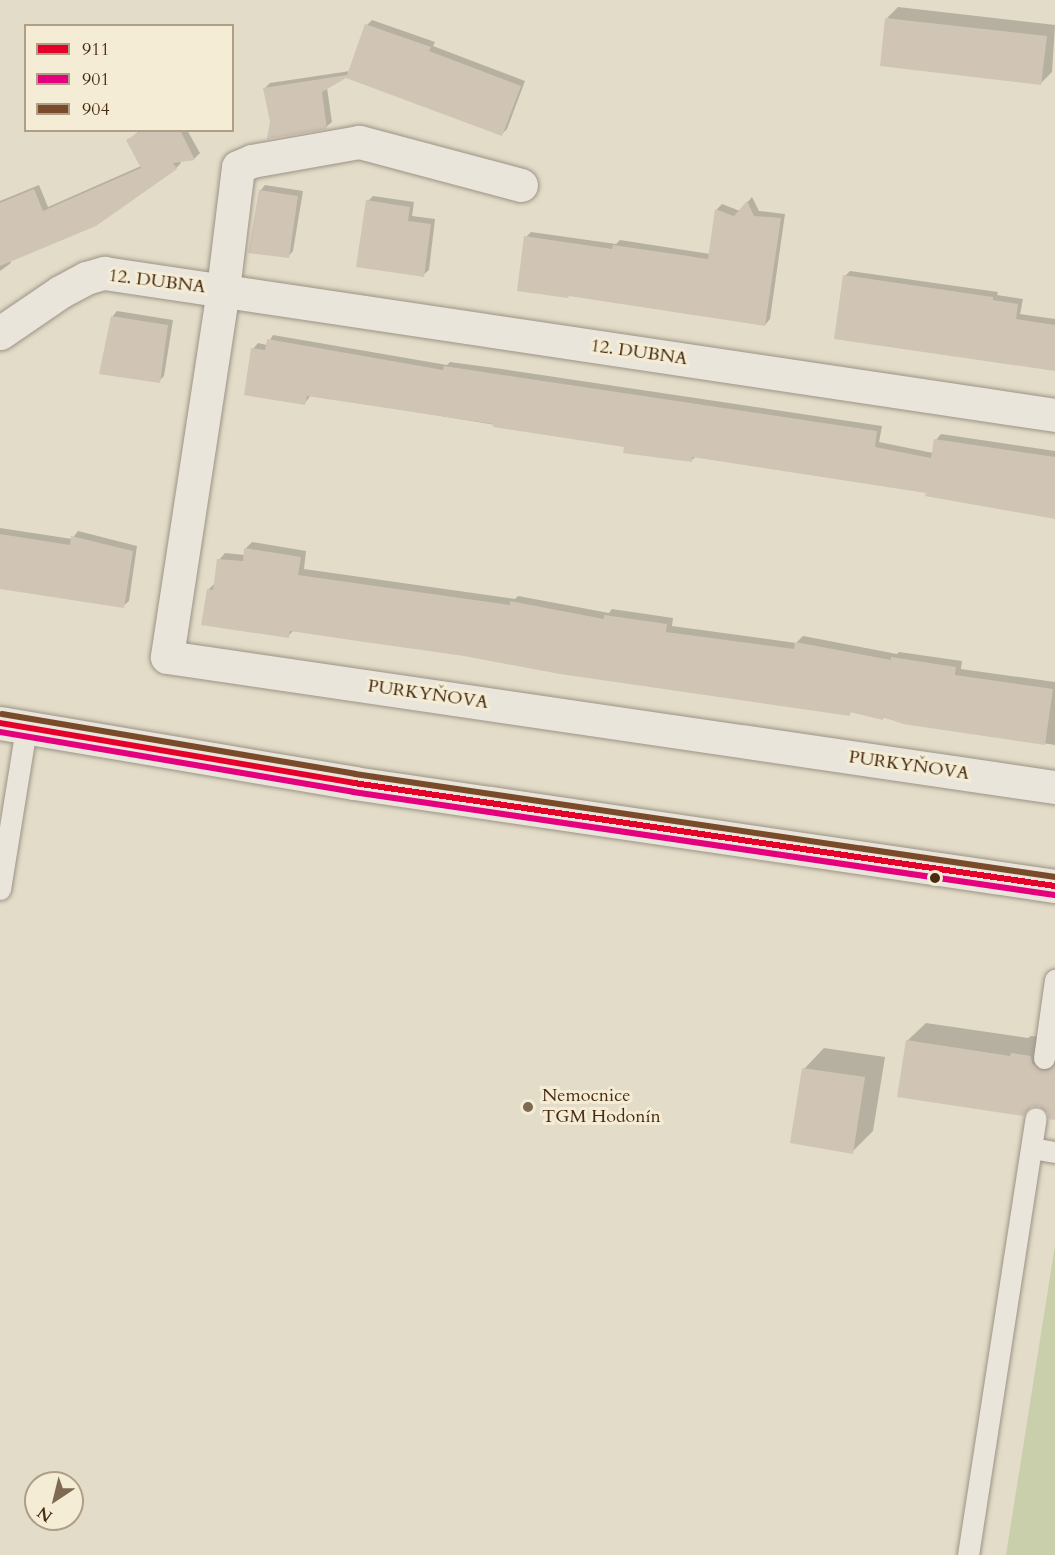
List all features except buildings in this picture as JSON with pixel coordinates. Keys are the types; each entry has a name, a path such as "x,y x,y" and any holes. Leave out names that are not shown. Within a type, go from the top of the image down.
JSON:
{"street":[{"name":"12. DUBNA","path":"223,290 238,167 252,161 359,142 521,185"},
{"name":"12. DUBNA","path":"0,333 60,292 86,278 104,273 1055,415"},
{"name":"PURKYŇOVA","path":"223,290 167,657 1055,787"},
{"path":"13,725 365,785 1055,886"}],"lane":[{"path":"0,889 13,725"},
{"path":"1044,1058 1055,980"},
{"path":"968,1555 1036,1118"},
{"path":"1032,1148 1055,1152"}],"green space":[{"path":"1055,1245 1055,1555 1006,1555"}],"transit line":[{"name":"904","path":"2,714 355,774 1055,877"},
{"name":"911","path":"0,723 354,783 1055,886"},
{"name":"901","path":"0,732 353,792 1054,895"}],"place":[{"name":"Nemocnice TGM Hodonín","path":"528,1107"}]}
